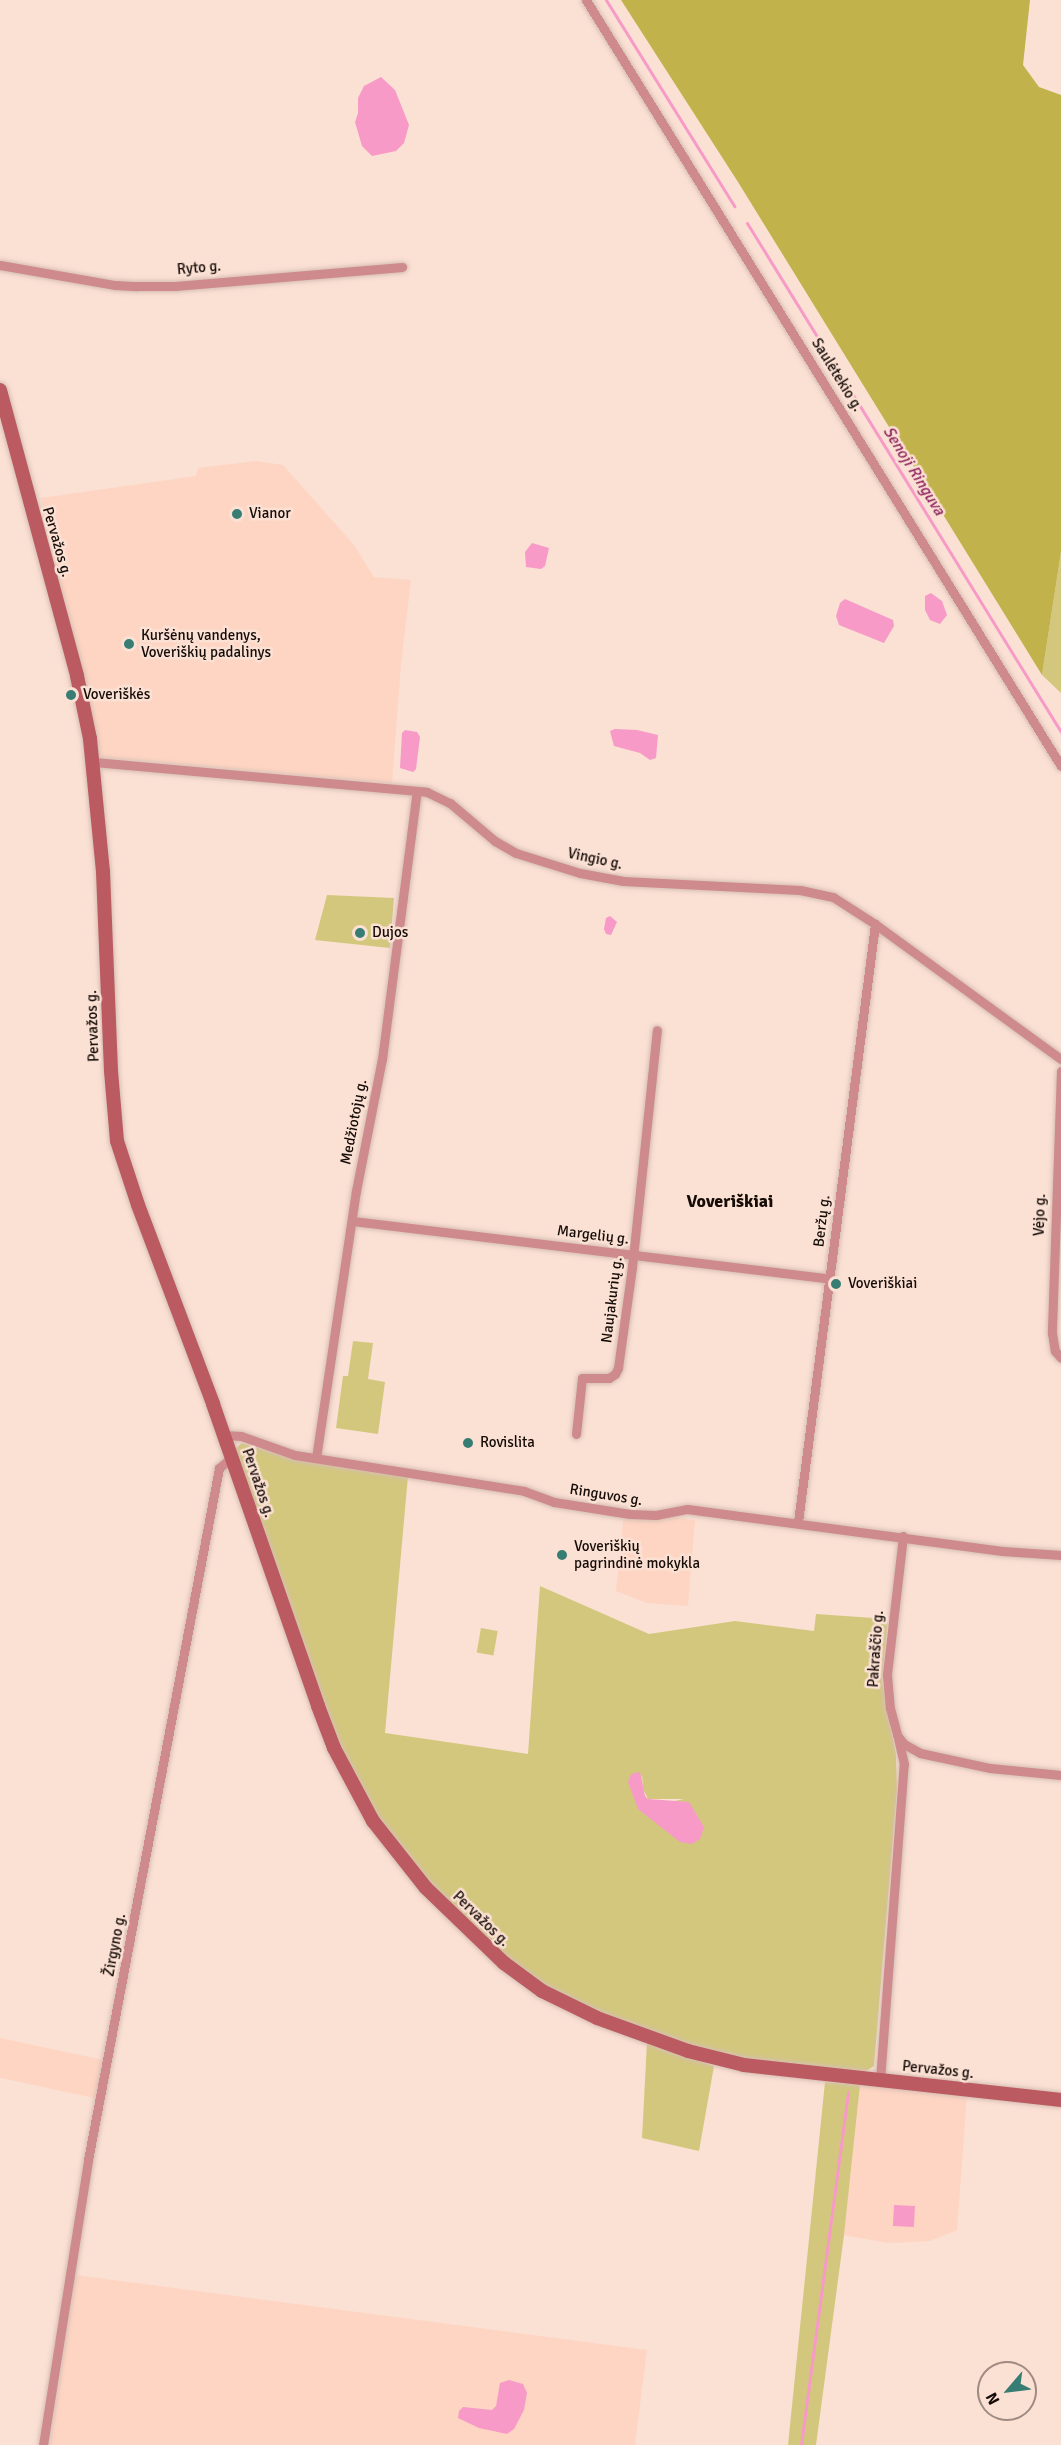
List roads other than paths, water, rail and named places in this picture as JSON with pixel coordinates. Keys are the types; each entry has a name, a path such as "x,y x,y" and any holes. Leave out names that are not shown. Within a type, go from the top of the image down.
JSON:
{"main road":[{"name":"Pervažos g.","path":"0,390 76,676 94,762 104,872 112,1107 117,1141 138,1205 232,1457 318,1706 352,1784 373,1821 396,1852 470,1933 522,1977 566,2004 678,2047 744,2065 1061,2100"}],"street":[{"name":"Saulėtekio g.","path":"586,0 1061,766"},
{"name":"Ryto g.","path":"0,265 115,285 137,286 175,286 402,267"},
{"name":"Vingio g.","path":"94,762 417,791 438,796 450,803 495,841 516,853 550,865 623,881 800,890 833,897 875,924 1061,1059"},
{"name":"Medžiotojų g.","path":"316,1458 353,1221 382,1059 417,791"},
{"name":"Beržų g.","path":"798,1522 875,924"},
{"name":"Naujakurių g.","path":"576,1434 582,1378 609,1378 618,1368 657,1030"},
{"name":"Vėjo g.","path":"1061,1071 1052,1333 1054,1350 1061,1358"},
{"name":"Margelių g.","path":"353,1221 830,1278"},
{"name":"Ringuvos g.","path":"224,1435 241,1436 277,1450 316,1458 524,1491 554,1502 630,1514 656,1515 687,1509 747,1519 798,1522 1002,1551 1061,1555"},
{"name":"Žirgyno g.","path":"43,2445 88,2160 219,1468 232,1457"},
{"name":"Pakraščio g.","path":"880,2080 904,1764 890,1708 887,1675 903,1536"},
{"path":"897,1735 904,1744 920,1753 990,1767 1061,1775"},
{"path":"904,1764 920,1753"}],"waterway":[{"name":"Senoji Ringuva","path":"606,0 734,206"},
{"name":"Senoji Ringuva","path":"747,223 1061,732"},
{"path":"801,2445 848,2092"}],"place":[{"name":"Vianor","path":"237,514"},
{"name":"Kuršėnų vandenys, Voveriškių padalinys","path":"129,644"},
{"name":"Voveriškės","path":"71,695"},
{"name":"Dujos","path":"360,933"},
{"name":"Voveriškiai","path":"836,1284"},
{"name":"Rovislita","path":"468,1443"},
{"name":"Voveriškių pagrindinė mokykla","path":"562,1555"}],"district":[{"name":"Voveriškiai","path":"730,1201"}]}
